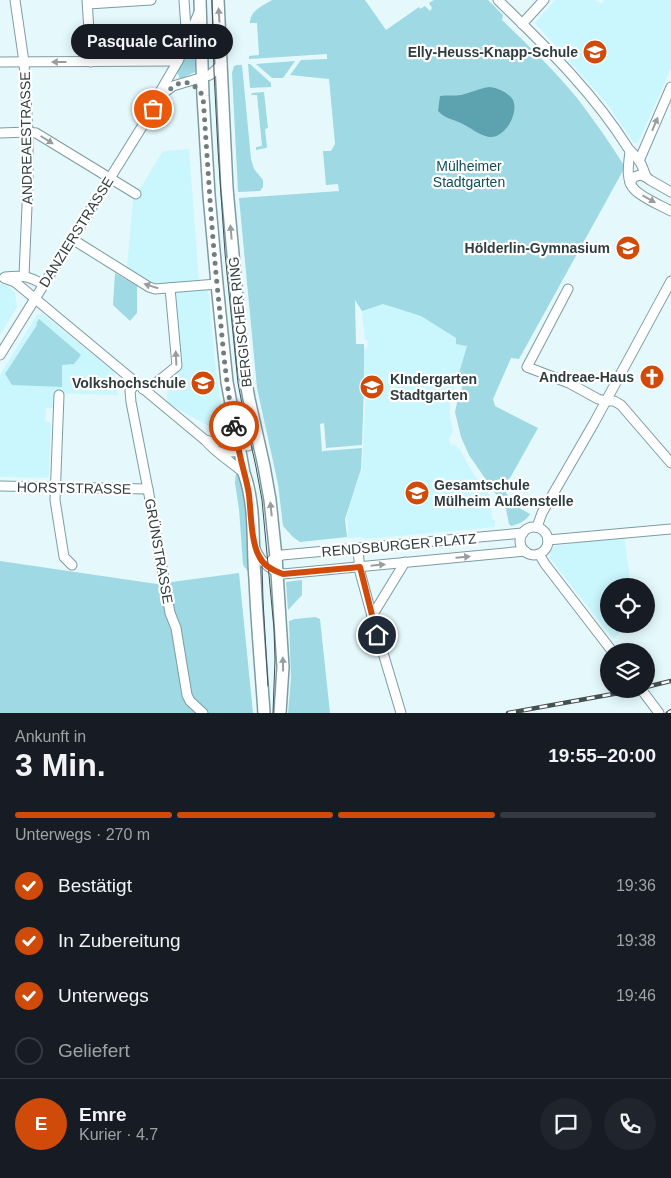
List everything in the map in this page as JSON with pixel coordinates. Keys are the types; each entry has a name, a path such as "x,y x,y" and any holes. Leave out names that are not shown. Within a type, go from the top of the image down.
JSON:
{"main road":[{"path":"218,0 224,138"},
{"name":"BERGISCHER RING","path":"200,4 209,195 227,382 246,445 270,500 276,557 283,667 280,713"},
{"path":"204,110 212,108 218,111 224,138"},
{"name":"BERGISCHER RING","path":"224,138 243,365 249,400 244,473 251,509 264,713"}],"street":[{"name":"ANDREAESTRASSE","path":"15,0 24,62 28,132 24,276"},
{"path":"91,62 88,2 151,0"},
{"path":"184,0 186,29 191,31"},
{"path":"498,0 558,59 584,90 608,119 630,151 637,157 646,177"},
{"path":"522,24 544,0"},
{"name":"DANZIERSTRASSE","path":"153,109 155,100 178,61 200,4"},
{"path":"0,62 178,61"},
{"name":"DANZIERSTRASSE","path":"0,356 165,92 173,86 210,75 222,64"},
{"path":"181,83 198,87 203,96"},
{"path":"639,161 671,88"},
{"path":"0,133 36,133 136,194"},
{"path":"630,151 640,152 645,149"},
{"path":"630,151 628,173 633,188 671,211"},
{"path":"630,183 634,177 640,175 671,192"},
{"path":"72,239 154,288 217,284"},
{"path":"2,278 24,276 33,278 44,285"},
{"path":"2,278 15,282 244,473"},
{"path":"537,527 542,514 671,281"},
{"path":"143,389 156,383 177,366 170,288"},
{"path":"568,290 527,366 569,383 598,399 614,401 621,405 671,463"},
{"name":"GRÜNSTRASSE","path":"136,382 130,391 131,402 170,613 176,628 187,695 190,701 203,713"},
{"path":"59,395 55,500 64,557 72,565"},
{"path":"205,440 246,445"},
{"path":"215,450 224,453 246,445"},
{"name":"HORSTSTRASSE","path":"0,486 148,489"},
{"path":"537,527 547,535 547,546 539,554 530,554 525,551 521,542 523,533 527,529 537,527"},
{"path":"548,540 671,529"},
{"name":"RENDSBURGER PLATZ","path":"276,557 523,533"},
{"path":"254,546 265,564 277,572"},
{"path":"358,548 360,567 372,616 401,713"},
{"name":"RENDSBURGER PLATZ","path":"277,572 283,574 525,551"},
{"path":"539,554 606,643"},
{"path":"254,577 265,564 276,557"},
{"path":"372,616 405,562"},
{"path":"648,698 659,713"}],"shaded area":[{"path":"555,0 595,0 602,4 604,0 671,0 671,68 638,143 634,143 606,102 535,23"},
{"path":"490,87 509,95 514,105 514,112 509,124 505,130 495,137 482,135 438,111 440,96 461,95"},
{"path":"189,149 199,281 156,284 127,267 133,200 163,151"},
{"path":"0,284 5,284 15,292 17,307 0,335"},
{"path":"208,288 215,362 225,435 167,403 168,376 181,367 173,291"},
{"path":"383,304 421,316 467,346 450,403 453,431 449,439 450,444 460,450 473,473 490,496 492,519 495,520 495,527 366,539 360,537 348,538 348,523 346,519 362,469 366,382 364,362 360,361 361,348 367,349 368,341 365,340 362,311"},
{"path":"43,314 114,372 118,395 54,393 54,408 46,408 45,421 51,424 49,476 47,478 0,477 0,375 37,315"},
{"path":"624,536 630,578 600,578 600,622 550,558 551,550 555,546"},
{"path":"608,633 620,633 613,639"}],"green space":[{"name":"Mülheimer Stadtgarten","path":"272,0 365,0 386,30 419,7 420,9 425,6 430,11 432,8 429,3 434,0 488,0 503,15 502,20 577,98 625,167 519,359 511,358 493,399 495,406 538,428 510,478 501,485 514,505 530,514 519,523 511,526 509,524 506,509 469,455 461,437 455,412 464,382 456,383 467,346 456,344 456,338 421,316 383,304 362,311 355,300 356,344 364,344 362,445 326,448 324,423 320,424 322,452 362,448 361,469 345,519 347,537 300,542 283,526 278,484 257,388 239,198 339,191 338,184 326,185 323,151 331,151 335,144 329,79 290,75 301,60 327,59 327,54 249,59 249,56 259,55 257,23 250,23 252,15 257,9"},
{"path":"194,37 195,72 180,79 175,72"},
{"path":"295,61 283,78 272,78 256,64"},
{"path":"248,64 271,83 271,87 250,88"},
{"path":"242,65 251,159 254,169 263,180 263,187 260,191 238,192 232,73 234,66"},
{"path":"264,92 268,128 265,129 267,147 256,150 256,147 262,146 257,95 251,95 252,93"},
{"path":"115,273 137,286 137,313 130,321 113,305"},
{"path":"39,319 81,355 74,364 62,365 62,387 12,385 5,374"},
{"path":"236,472 243,491 251,575 243,565 235,483"},
{"path":"0,561 157,584 239,573 253,713 0,713"},
{"path":"302,580 302,595 288,610 286,582"},
{"path":"315,617 320,619 330,713 288,713 291,678 289,621"}],"tram line":[{"path":"212,0 218,150 225,253 238,383 262,500 274,629 273,713"},
{"path":"262,566 268,686"}],"railway":[{"path":"655,685 671,681"},
{"path":"508,713 600,696"}],"way so far":[{"path":"153,109 165,92 181,83 198,87 203,96 217,284 227,382 234,426"}],"place":[{"name":"Elly-Heuss-Knapp-Schule","path":"595,52"},
{"name":"Pasquale Carlino","path":"153,109"},
{"name":"Hölderlin-Gymnasium","path":"628,248"},
{"name":"Andreae-Haus","path":"652,377"},
{"name":"Volkshochschule","path":"203,383"},
{"name":"KIndergarten Stadtgarten","path":"372,387"},
{"name":"Gesamtschule Mülheim Außenstelle","path":"417,493"}],"route":[{"path":"234,426 251,509 254,546 262,561 283,574 360,567 377,635"}]}
